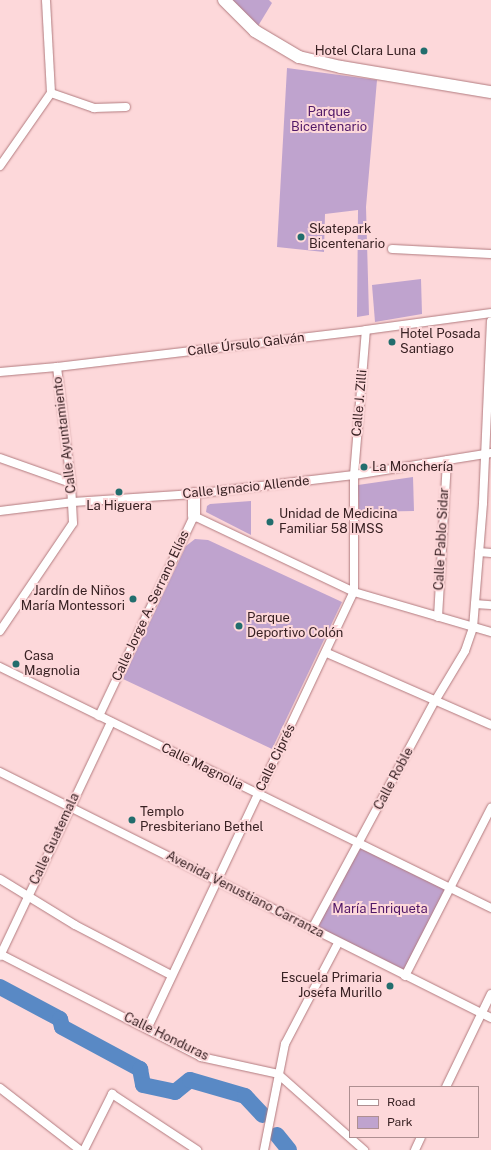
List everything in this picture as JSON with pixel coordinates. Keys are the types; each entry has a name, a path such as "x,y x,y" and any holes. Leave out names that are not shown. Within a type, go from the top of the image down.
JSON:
{"main road":[{"path":"224,0 255,31 299,57 341,67 491,92"},
{"name":"Calle Jorge A. Serrano Elías","path":"194,494 194,516"}],"street":[{"path":"0,166 51,93 46,0"},
{"path":"51,93 94,108 126,107"},
{"path":"392,249 491,254"},
{"name":"Calle Úrsulo Galván","path":"0,372 57,367 366,330 491,312"},
{"name":"Calle Roble","path":"312,929 435,701 465,651 473,628 480,552 487,504 491,321"},
{"name":"Calle J. Zilli","path":"354,475 366,330"},
{"name":"Calle Ayuntamiento","path":"0,631 73,523 73,502 57,367"},
{"name":"Calle Ignacio Allende","path":"0,512 73,502 194,494 354,475 488,453"},
{"path":"0,458 71,483"},
{"name":"Calle Pablo Sidar","path":"438,617 447,460"},
{"name":"Calle Ciprés","path":"147,1029 171,975 327,653 354,592 354,475"},
{"path":"194,516 354,592 473,628 491,632"},
{"name":"Calle Jorge A. Serrano Elías","path":"99,716 194,516"},
{"path":"480,552 491,553"},
{"path":"475,604 491,605"},
{"path":"327,653 491,725"},
{"name":"Calle Magnolia","path":"0,667 491,908"},
{"name":"Calle Guatemala","path":"0,954 110,722"},
{"name":"Avenida Venustiano Carranza","path":"0,772 71,806 405,976 491,1018"},
{"path":"405,976 491,808"},
{"path":"0,879 75,925 171,975"},
{"path":"264,1150 285,1044 338,942"},
{"name":"Calle Honduras","path":"0,954 201,1057 278,1074 349,1137"},
{"path":"446,1086 491,994"},
{"path":"0,1088 80,1150"},
{"path":"84,1150 112,1094 197,1150"},
{"name":"Calle Honduras","path":"350,1138 364,1150"},
{"path":"415,1150 421,1138"}],"green space":[{"path":"224,0 269,0 272,3 255,31"},
{"name":"Parque Bicentenario","path":"287,68 377,80 366,207 369,315 357,317 358,210 325,214 324,252 277,247"},
{"path":"421,279 422,314 375,322 372,285"},
{"path":"413,477 414,511 359,512 358,485"},
{"path":"251,501 251,535 206,512 207,506 210,504"},
{"name":"Parque Deportivo Colón","path":"195,539 208,540 342,602 272,749 123,679 186,546"},
{"name":"María Enriqueta","path":"359,843 451,888 408,976 316,931"}],"waterway":[{"path":"0,987 60,1019 62,1027 140,1069 143,1085 175,1092 190,1080 245,1096 263,1115"},
{"path":"277,1135 289,1150"}],"place":[{"name":"Hotel Clara Luna","path":"424,51"},
{"name":"Skatepark Bicentenario","path":"301,237"},
{"name":"Hotel Posada Santiago","path":"392,342"},
{"name":"La Monchería","path":"364,467"},
{"name":"La Higuera","path":"119,492"},
{"name":"Unidad de Medicina Familiar 58 IMSS","path":"270,522"},
{"name":"Jardín de Niños María Montessori","path":"133,599"},
{"name":"Parque Deportivo Colón","path":"239,626"},
{"name":"Casa Magnolia","path":"16,664"},
{"name":"Templo Presbiteriano Bethel","path":"132,820"},
{"name":"Escuela Primaria Josefa Murillo","path":"390,986"}]}
